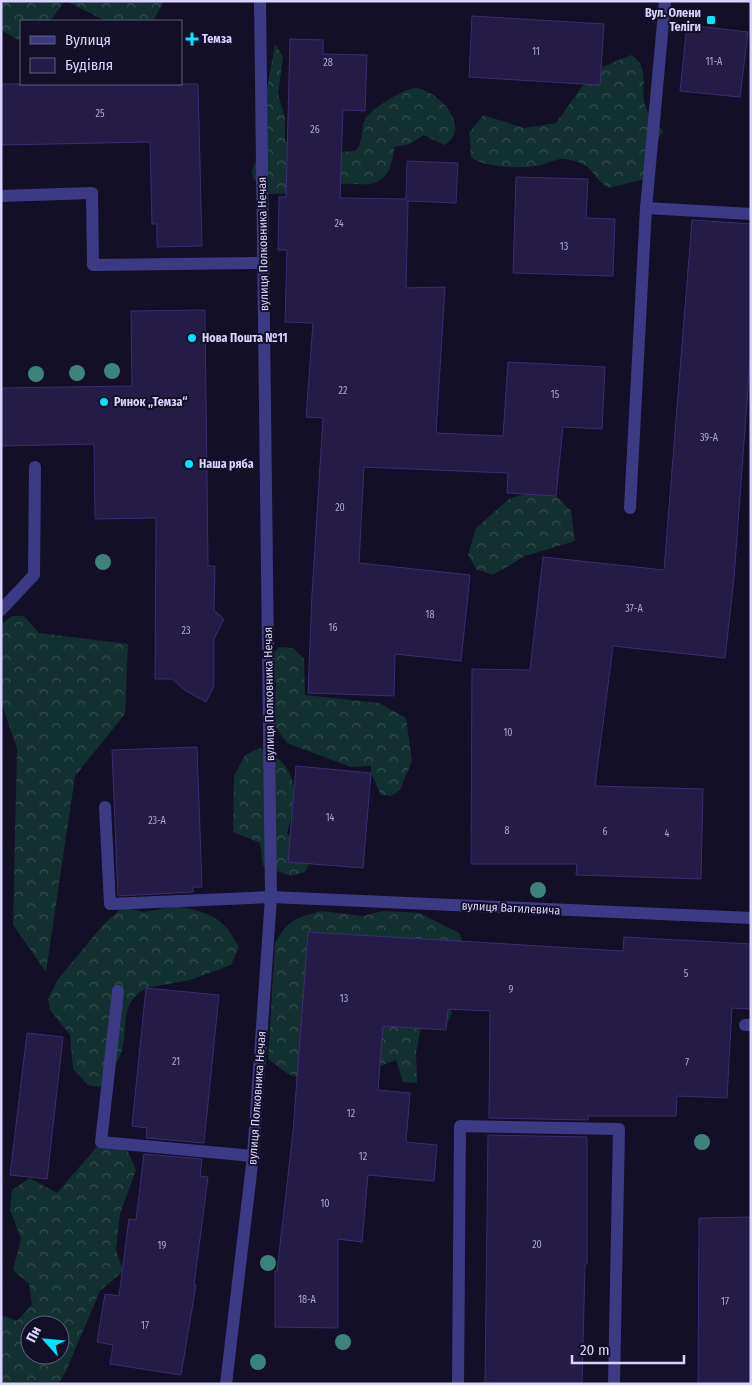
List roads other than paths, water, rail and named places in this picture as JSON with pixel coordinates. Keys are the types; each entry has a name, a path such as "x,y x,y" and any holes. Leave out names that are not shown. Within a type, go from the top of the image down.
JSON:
{"street":[{"name":"вулиця Полковника Нечая","path":"226,1384 253,1156 271,897 260,1"},
{"path":"630,508 646,208 665,1"},
{"path":"1,196 92,192 93,265 263,263"},
{"path":"646,208 751,214"},
{"path":"1,610 34,575 36,467"},
{"name":"вулиця Вагилевича","path":"105,807 110,904 271,897 751,918"},
{"path":"118,991 101,1142 253,1156"},
{"path":"458,1384 460,1126 619,1129 614,1384"}],"place":[{"name":"Вул. Олени Теліги","path":"711,20"},
{"name":"Темза","path":"192,39"},
{"name":"Нова Пошта №11","path":"192,338"},
{"name":"Ринок „Темза“","path":"104,402"},
{"name":"Наша ряба","path":"189,464"}]}
